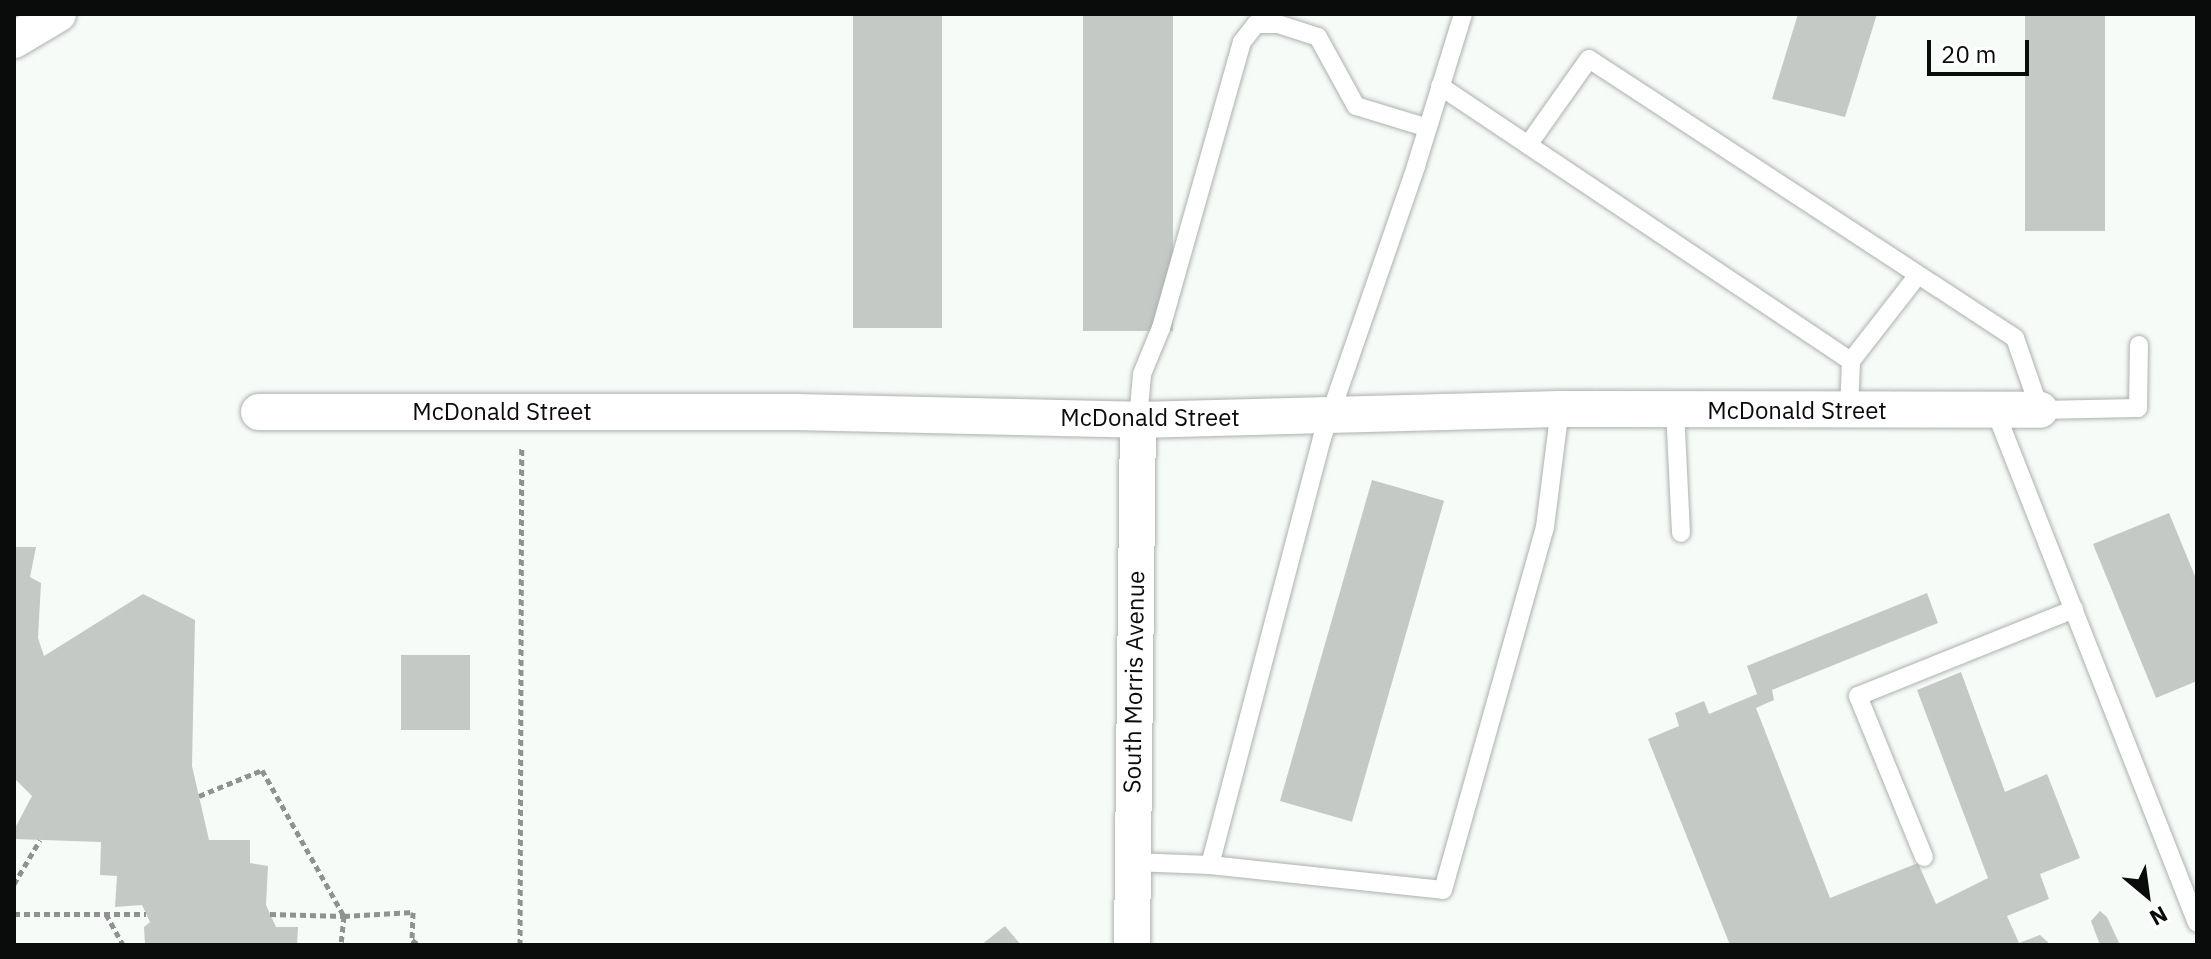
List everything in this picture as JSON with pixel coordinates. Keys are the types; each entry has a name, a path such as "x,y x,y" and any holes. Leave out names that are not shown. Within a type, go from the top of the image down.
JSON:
{"street":[{"path":"14,40 58,14"},
{"name":"McDonald Street","path":"259,412 794,412 1239,420 1331,412 1560,409 1996,413 2040,410"},
{"name":"South Morris Avenue","path":"1132,945 1138,420"}],"lane":[{"path":"1210,865 1331,412 1428,128 1463,14"},
{"path":"1138,420 1142,374 1161,328 1242,42 1256,24 1278,24 1318,37 1356,106 1428,128"},
{"path":"1528,145 1589,59 2015,338 2040,410 2138,408 2139,345"},
{"path":"1440,86 1851,361"},
{"path":"1849,411 1851,361 1918,275"},
{"path":"1132,862 1210,865 1443,890 1545,527 1560,409"},
{"path":"1675,410 1681,533"},
{"path":"1996,413 2197,923"},
{"path":"1924,857 1858,696 2074,609"}],"path":[{"path":"520,945 522,412"},
{"path":"199,796 262,770 344,916 341,945"},
{"path":"14,884 40,840"},
{"path":"270,914 344,916 413,912 412,940"},
{"path":"14,914 146,914"},
{"path":"106,914 123,945"},
{"path":"402,945 412,940"},
{"path":"412,940 419,945"}],"building":[{"path":"853,14 942,14 942,328 853,328"},
{"path":"1083,14 1173,14 1173,331 1083,331"},
{"path":"1798,14 1877,14 1845,117 1772,99"},
{"path":"2025,14 2105,14 2105,231 2025,231"},
{"path":"1372,480 1444,501 1352,822 1280,801"},
{"path":"2169,513 2197,581 2197,681 2156,698 2093,544"},
{"path":"14,547 36,547 30,577 41,583 38,638 44,656 143,594 195,620 192,766 209,840 250,840 250,863 268,866 266,905 276,927 298,927 297,945 145,945 144,927 150,922 142,905 115,907 117,876 100,875 101,842 14,839 14,830 32,796 14,778"},
{"path":"1927,593 1938,623 1772,690 1774,700 1756,708 1830,898 1918,863 1936,904 1988,878 1917,690 1961,672 2005,792 2047,774 2080,858 2040,874 2049,899 2007,916 2019,943 2040,935 2051,945 1730,945 1648,739 1679,726 1675,713 1704,701 1709,714 1757,694 1747,666"},
{"path":"401,655 470,655 470,730 401,730"},
{"path":"2100,911 2107,917 2120,945 2100,945 2091,921"},
{"path":"1005,926 1021,945 981,945"}]}
